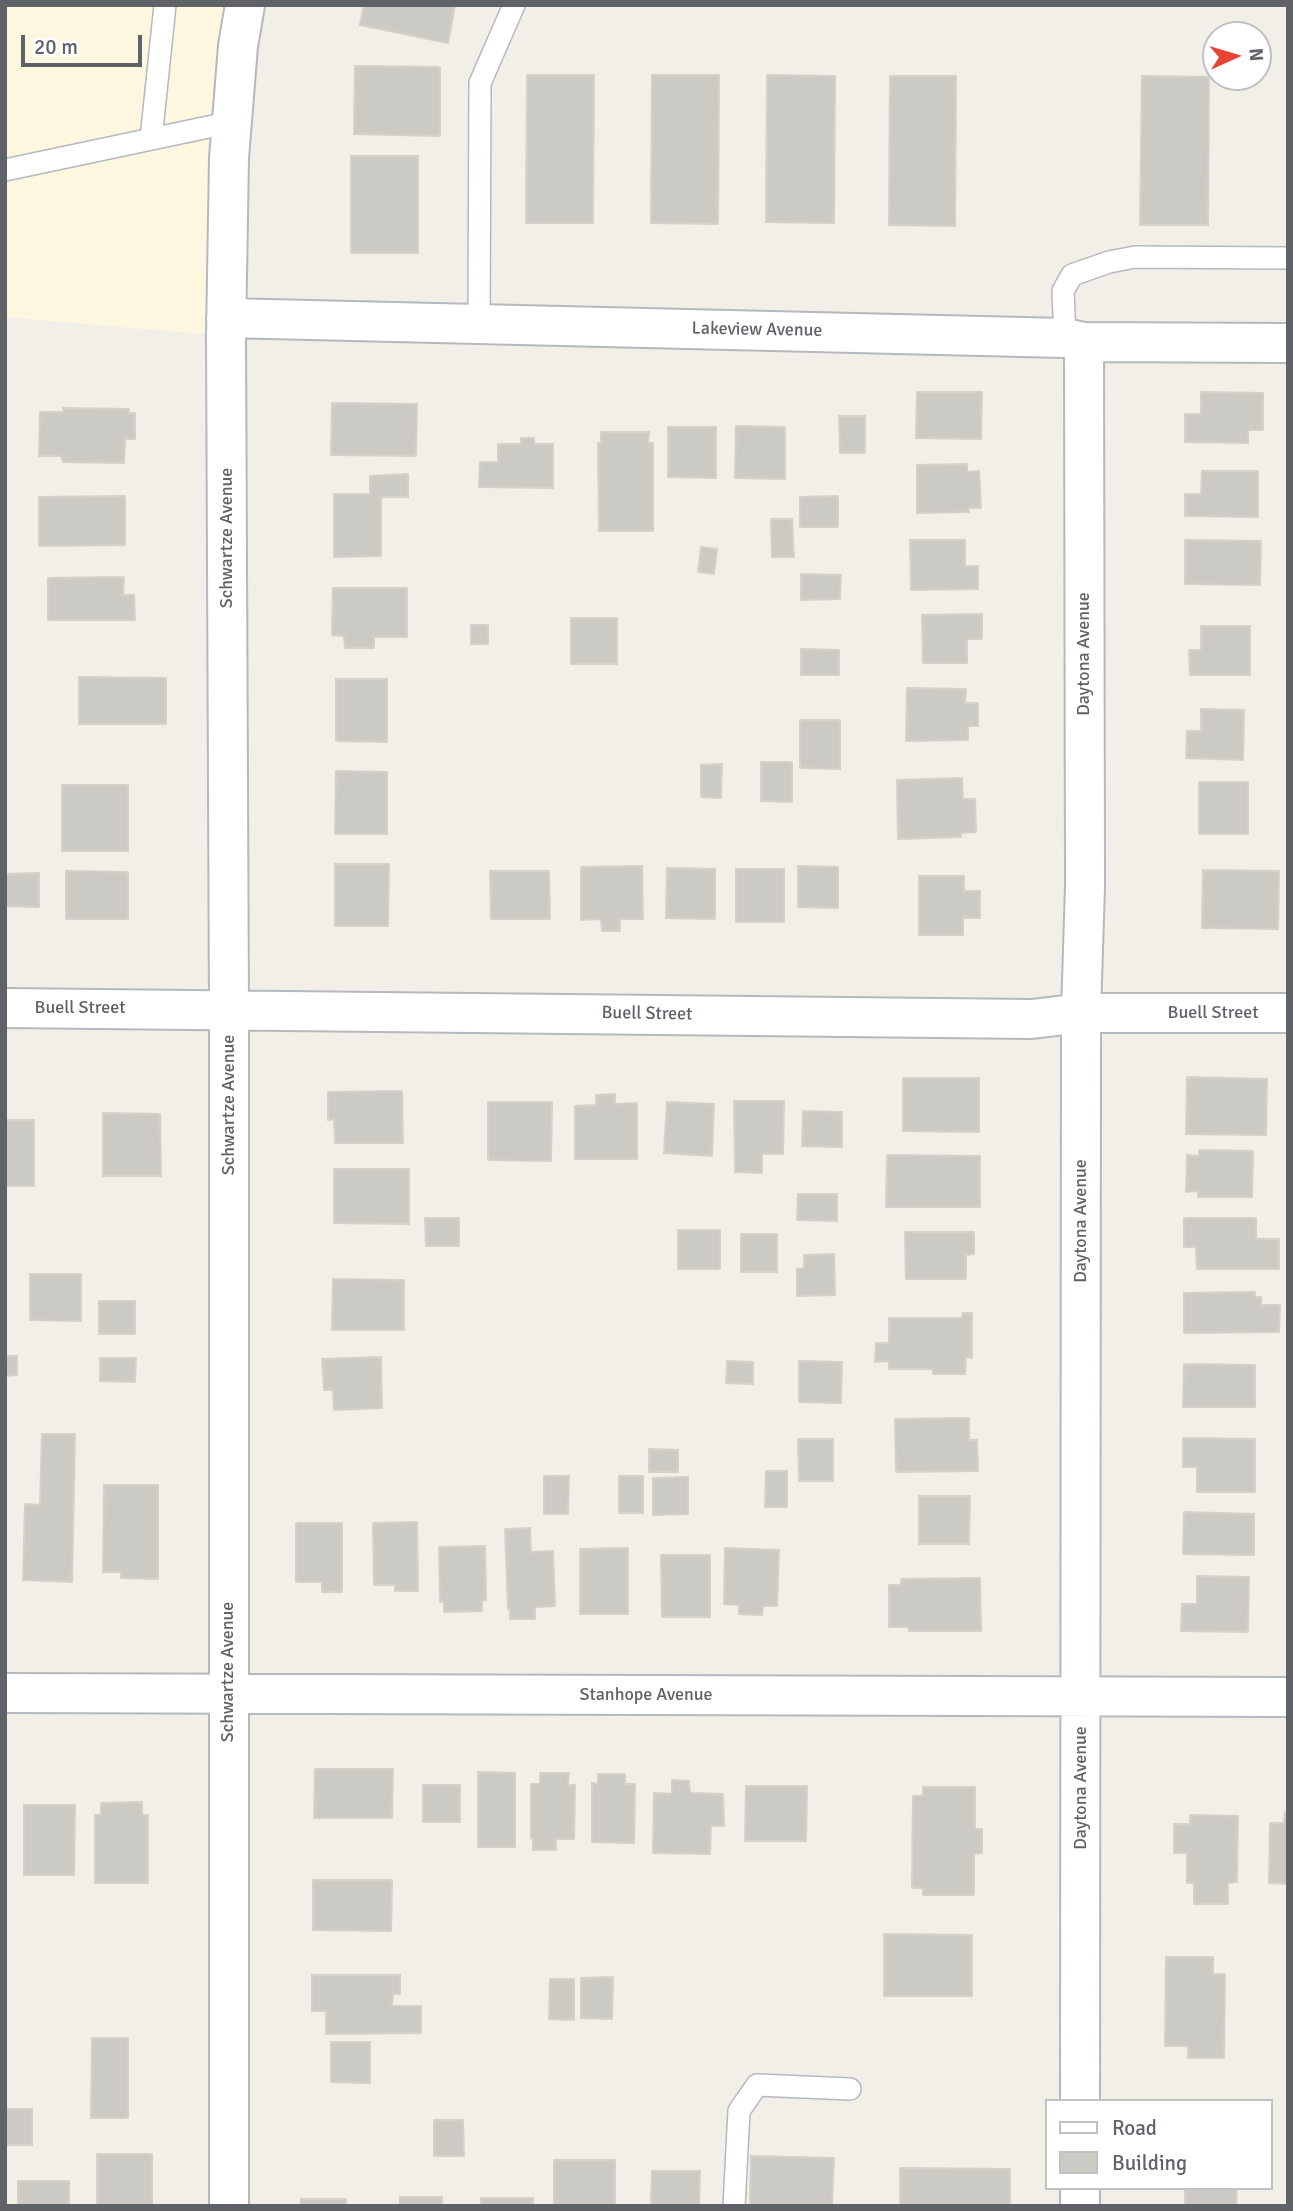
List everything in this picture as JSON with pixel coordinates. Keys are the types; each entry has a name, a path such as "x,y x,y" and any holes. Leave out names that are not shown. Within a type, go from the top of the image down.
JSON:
{"street":[{"name":"Schwartze Avenue","path":"229,2206 226,318 229,158 238,46 245,5"},
{"name":"Lakeview Avenue","path":"226,318 1288,343"},
{"name":"Daytona Avenue","path":"1074,340 1085,886 1081,1013 1080,2099"},
{"name":"Buell Street","path":"5,1008 1032,1019 1081,1013 1288,1013"},
{"name":"Stanhope Avenue","path":"5,1693 1288,1697"}],"lane":[{"path":"151,139 165,5"},
{"path":"479,324 480,83 514,5"},
{"path":"5,170 232,122"},
{"path":"1074,340 1063,291 1072,275 1109,262 1135,257 1288,258"},
{"path":"734,2206 739,2111 757,2085 850,2090"}],"shaded area":[{"path":"5,5 245,5 226,336 5,317"}],"building":[{"path":"364,5 455,5 448,43 360,25"},
{"path":"355,66 440,67 440,136 354,134"},
{"path":"527,75 594,75 593,223 526,223"},
{"path":"652,75 719,75 718,224 651,223"},
{"path":"767,75 835,76 834,223 766,222"},
{"path":"890,76 956,76 955,226 889,225"},
{"path":"1142,76 1202,77 1202,91 1209,91 1208,225 1140,225"},
{"path":"351,156 418,156 418,253 351,253"},
{"path":"917,392 982,392 981,439 916,438"},
{"path":"1201,392 1263,393 1263,430 1248,430 1248,443 1185,442 1185,414 1201,414"},
{"path":"332,403 417,404 416,456 331,455"},
{"path":"63,408 129,409 128,413 135,413 135,439 125,439 124,463 63,462 61,456 39,456 40,412 63,412"},
{"path":"839,416 865,416 865,453 840,453"},
{"path":"736,426 785,427 785,479 735,478"},
{"path":"668,427 716,427 716,478 668,477"},
{"path":"601,432 649,432 648,443 653,443 653,531 599,531 598,443 601,443"},
{"path":"521,438 534,438 534,444 553,444 553,488 479,487 480,462 498,462 498,444 521,444"},
{"path":"967,464 967,472 979,471 981,508 969,508 969,512 917,513 917,465"},
{"path":"1202,471 1258,471 1258,517 1185,516 1185,494 1201,494"},
{"path":"408,474 408,497 381,497 381,556 334,557 334,494 370,494 370,476"},
{"path":"125,496 125,545 39,546 39,497"},
{"path":"838,496 838,527 800,527 800,497"},
{"path":"771,519 792,519 794,557 772,557"},
{"path":"910,540 965,540 965,566 978,566 978,589 911,590"},
{"path":"1185,540 1261,541 1260,585 1185,584"},
{"path":"701,547 717,549 714,574 698,572"},
{"path":"801,574 841,575 840,599 801,600"},
{"path":"124,577 123,595 134,595 135,620 48,620 48,578"},
{"path":"333,588 407,588 407,637 374,637 374,648 345,648 344,636 332,635"},
{"path":"982,614 982,639 967,639 967,663 923,663 922,615"},
{"path":"571,618 617,618 617,664 571,664"},
{"path":"471,625 488,625 488,644 471,644"},
{"path":"1201,626 1250,626 1250,675 1190,675 1189,650 1201,650"},
{"path":"801,649 839,650 839,675 801,675"},
{"path":"79,677 166,678 166,724 79,724"},
{"path":"336,679 387,679 387,742 336,741"},
{"path":"907,688 966,689 965,703 978,703 978,726 968,726 968,740 906,741"},
{"path":"1201,709 1244,710 1243,760 1186,758 1187,731 1201,731"},
{"path":"800,720 840,720 840,769 800,768"},
{"path":"761,762 792,762 792,802 761,801"},
{"path":"722,764 721,798 701,797 701,765"},
{"path":"336,771 387,772 387,834 335,834"},
{"path":"962,778 963,799 975,799 976,832 961,833 961,837 898,839 897,780"},
{"path":"1199,782 1248,782 1248,834 1199,834"},
{"path":"62,785 128,785 128,851 62,851"},
{"path":"335,864 389,864 388,926 335,926"},
{"path":"642,866 643,919 620,919 620,931 602,931 601,919 581,920 581,867"},
{"path":"798,866 838,867 838,908 798,907"},
{"path":"667,868 715,869 715,919 666,918"},
{"path":"736,869 784,869 784,922 736,922"},
{"path":"1203,870 1279,871 1278,929 1202,928"},
{"path":"66,871 128,872 128,919 66,919"},
{"path":"490,871 549,871 550,919 491,919"},
{"path":"39,873 39,907 5,906 5,874"},
{"path":"919,876 964,876 964,891 980,891 980,918 963,918 963,935 919,935"},
{"path":"1187,1077 1267,1079 1266,1135 1186,1134"},
{"path":"903,1078 979,1078 979,1132 903,1131"},
{"path":"402,1091 403,1143 335,1143 334,1119 328,1120 328,1092"},
{"path":"615,1094 615,1104 637,1103 637,1159 575,1159 575,1106 596,1105 596,1095"},
{"path":"734,1101 784,1101 783,1154 762,1154 762,1173 735,1172"},
{"path":"488,1102 552,1102 551,1161 488,1160"},
{"path":"667,1102 714,1104 712,1156 664,1153"},
{"path":"803,1111 842,1112 842,1147 802,1146"},
{"path":"103,1113 160,1114 161,1176 103,1176"},
{"path":"5,1120 34,1120 34,1186 5,1186"},
{"path":"1199,1150 1253,1151 1252,1197 1198,1197 1198,1191 1186,1192 1187,1155 1199,1156"},
{"path":"887,1155 980,1156 980,1207 886,1207"},
{"path":"334,1169 409,1169 409,1224 334,1223"},
{"path":"798,1194 837,1194 837,1221 797,1220"},
{"path":"425,1218 459,1218 459,1246 426,1246"},
{"path":"1184,1218 1256,1218 1256,1239 1279,1239 1279,1269 1197,1269 1196,1247 1184,1247"},
{"path":"678,1230 720,1230 720,1269 678,1269"},
{"path":"905,1232 974,1232 974,1254 966,1255 966,1279 906,1279"},
{"path":"741,1234 777,1234 777,1272 741,1272"},
{"path":"834,1254 835,1295 797,1296 797,1269 804,1268 804,1255"},
{"path":"30,1274 81,1274 81,1321 30,1320"},
{"path":"333,1279 404,1280 404,1330 332,1330"},
{"path":"1255,1292 1255,1297 1261,1297 1261,1305 1280,1305 1279,1332 1184,1333 1184,1293"},
{"path":"99,1301 135,1301 135,1334 99,1334"},
{"path":"963,1313 972,1313 972,1358 966,1357 965,1374 933,1374 933,1369 889,1369 889,1361 875,1362 876,1343 889,1343 889,1318 962,1318"},
{"path":"5,1356 17,1356 17,1375 5,1376"},
{"path":"381,1357 382,1408 334,1410 333,1390 324,1390 322,1359"},
{"path":"100,1358 136,1358 135,1382 100,1381"},
{"path":"727,1361 753,1362 753,1384 726,1383"},
{"path":"799,1361 842,1362 841,1403 799,1402"},
{"path":"1184,1364 1255,1365 1255,1407 1183,1407"},
{"path":"969,1418 969,1440 977,1440 978,1471 896,1472 895,1419"},
{"path":"42,1434 75,1434 72,1582 23,1580 25,1504 40,1505"},
{"path":"1183,1438 1255,1439 1255,1492 1197,1492 1197,1467 1183,1467"},
{"path":"798,1439 833,1439 833,1481 799,1481"},
{"path":"649,1449 678,1450 678,1472 649,1472"},
{"path":"766,1471 787,1471 787,1507 765,1507"},
{"path":"544,1476 569,1476 568,1514 544,1514"},
{"path":"619,1476 643,1476 643,1513 619,1513"},
{"path":"688,1477 688,1514 653,1515 653,1478"},
{"path":"104,1485 158,1485 158,1579 121,1578 121,1572 103,1572"},
{"path":"919,1496 970,1496 969,1544 919,1544"},
{"path":"1184,1512 1254,1514 1254,1555 1183,1554"},
{"path":"417,1522 418,1591 395,1591 395,1585 374,1585 373,1523"},
{"path":"296,1523 342,1523 342,1592 322,1592 322,1582 296,1582"},
{"path":"530,1528 531,1552 553,1551 555,1606 535,1607 535,1619 510,1619 505,1529"},
{"path":"485,1546 486,1600 482,1601 482,1611 444,1612 444,1602 440,1602 439,1547"},
{"path":"628,1548 628,1614 580,1614 580,1549"},
{"path":"725,1548 779,1550 777,1606 763,1606 762,1615 739,1614 739,1605 724,1604"},
{"path":"661,1555 710,1555 710,1617 662,1617"},
{"path":"1197,1576 1249,1577 1248,1632 1181,1631 1182,1604 1197,1604"},
{"path":"980,1578 981,1631 909,1631 908,1627 889,1627 889,1585 901,1585 901,1579"},
{"path":"315,1769 393,1769 392,1818 314,1818"},
{"path":"478,1772 515,1773 515,1847 478,1847"},
{"path":"540,1773 569,1773 568,1785 575,1785 574,1839 556,1839 556,1850 533,1850 531,1784 540,1784"},
{"path":"598,1774 625,1774 625,1784 635,1784 634,1843 592,1842 592,1783 598,1784"},
{"path":"672,1780 689,1781 690,1793 723,1794 724,1826 711,1826 710,1854 653,1853 654,1793 672,1794"},
{"path":"423,1785 460,1785 460,1822 423,1822"},
{"path":"746,1786 807,1786 806,1841 745,1841"},
{"path":"923,1787 975,1787 975,1829 982,1829 982,1853 974,1854 974,1895 923,1895 923,1888 912,1888 913,1796 923,1796"},
{"path":"142,1802 142,1815 148,1815 148,1883 95,1883 95,1815 101,1815 101,1803"},
{"path":"24,1805 75,1805 74,1875 24,1875"},
{"path":"1285,1812 1288,1812 1288,1884 1269,1883 1270,1823 1284,1823"},
{"path":"1190,1815 1238,1816 1237,1882 1228,1883 1228,1904 1194,1904 1194,1883 1187,1883 1187,1853 1174,1853 1174,1824 1190,1824"},
{"path":"313,1880 392,1880 391,1931 313,1930"},
{"path":"884,1934 972,1935 972,1996 884,1996"},
{"path":"1166,1957 1213,1957 1213,1974 1225,1974 1224,2058 1188,2058 1188,2046 1165,2046"},
{"path":"312,1975 400,1975 400,1994 393,1994 392,2006 421,2006 421,2033 326,2034 326,2011 312,2011"},
{"path":"613,1977 612,2019 581,2018 581,1978"},
{"path":"550,1979 574,1979 574,2020 549,2019"},
{"path":"92,2038 128,2038 128,2118 91,2118"},
{"path":"331,2042 370,2042 370,2083 331,2082"},
{"path":"5,2109 32,2109 32,2145 5,2145"},
{"path":"434,2120 463,2120 464,2156 434,2156"},
{"path":"97,2154 152,2154 152,2206 97,2206"},
{"path":"751,2156 834,2158 832,2206 750,2206"},
{"path":"554,2160 615,2160 615,2206 554,2206"},
{"path":"900,2168 1010,2169 1010,2206 900,2206"},
{"path":"652,2171 700,2171 699,2206 651,2206"},
{"path":"18,2181 69,2181 69,2206 18,2206"},
{"path":"1185,2190 1237,2190 1236,2206 1185,2206"},
{"path":"400,2197 442,2197 442,2206 400,2206"},
{"path":"481,2198 533,2198 533,2206 481,2206"},
{"path":"301,2199 346,2199 346,2206 301,2206"}]}
